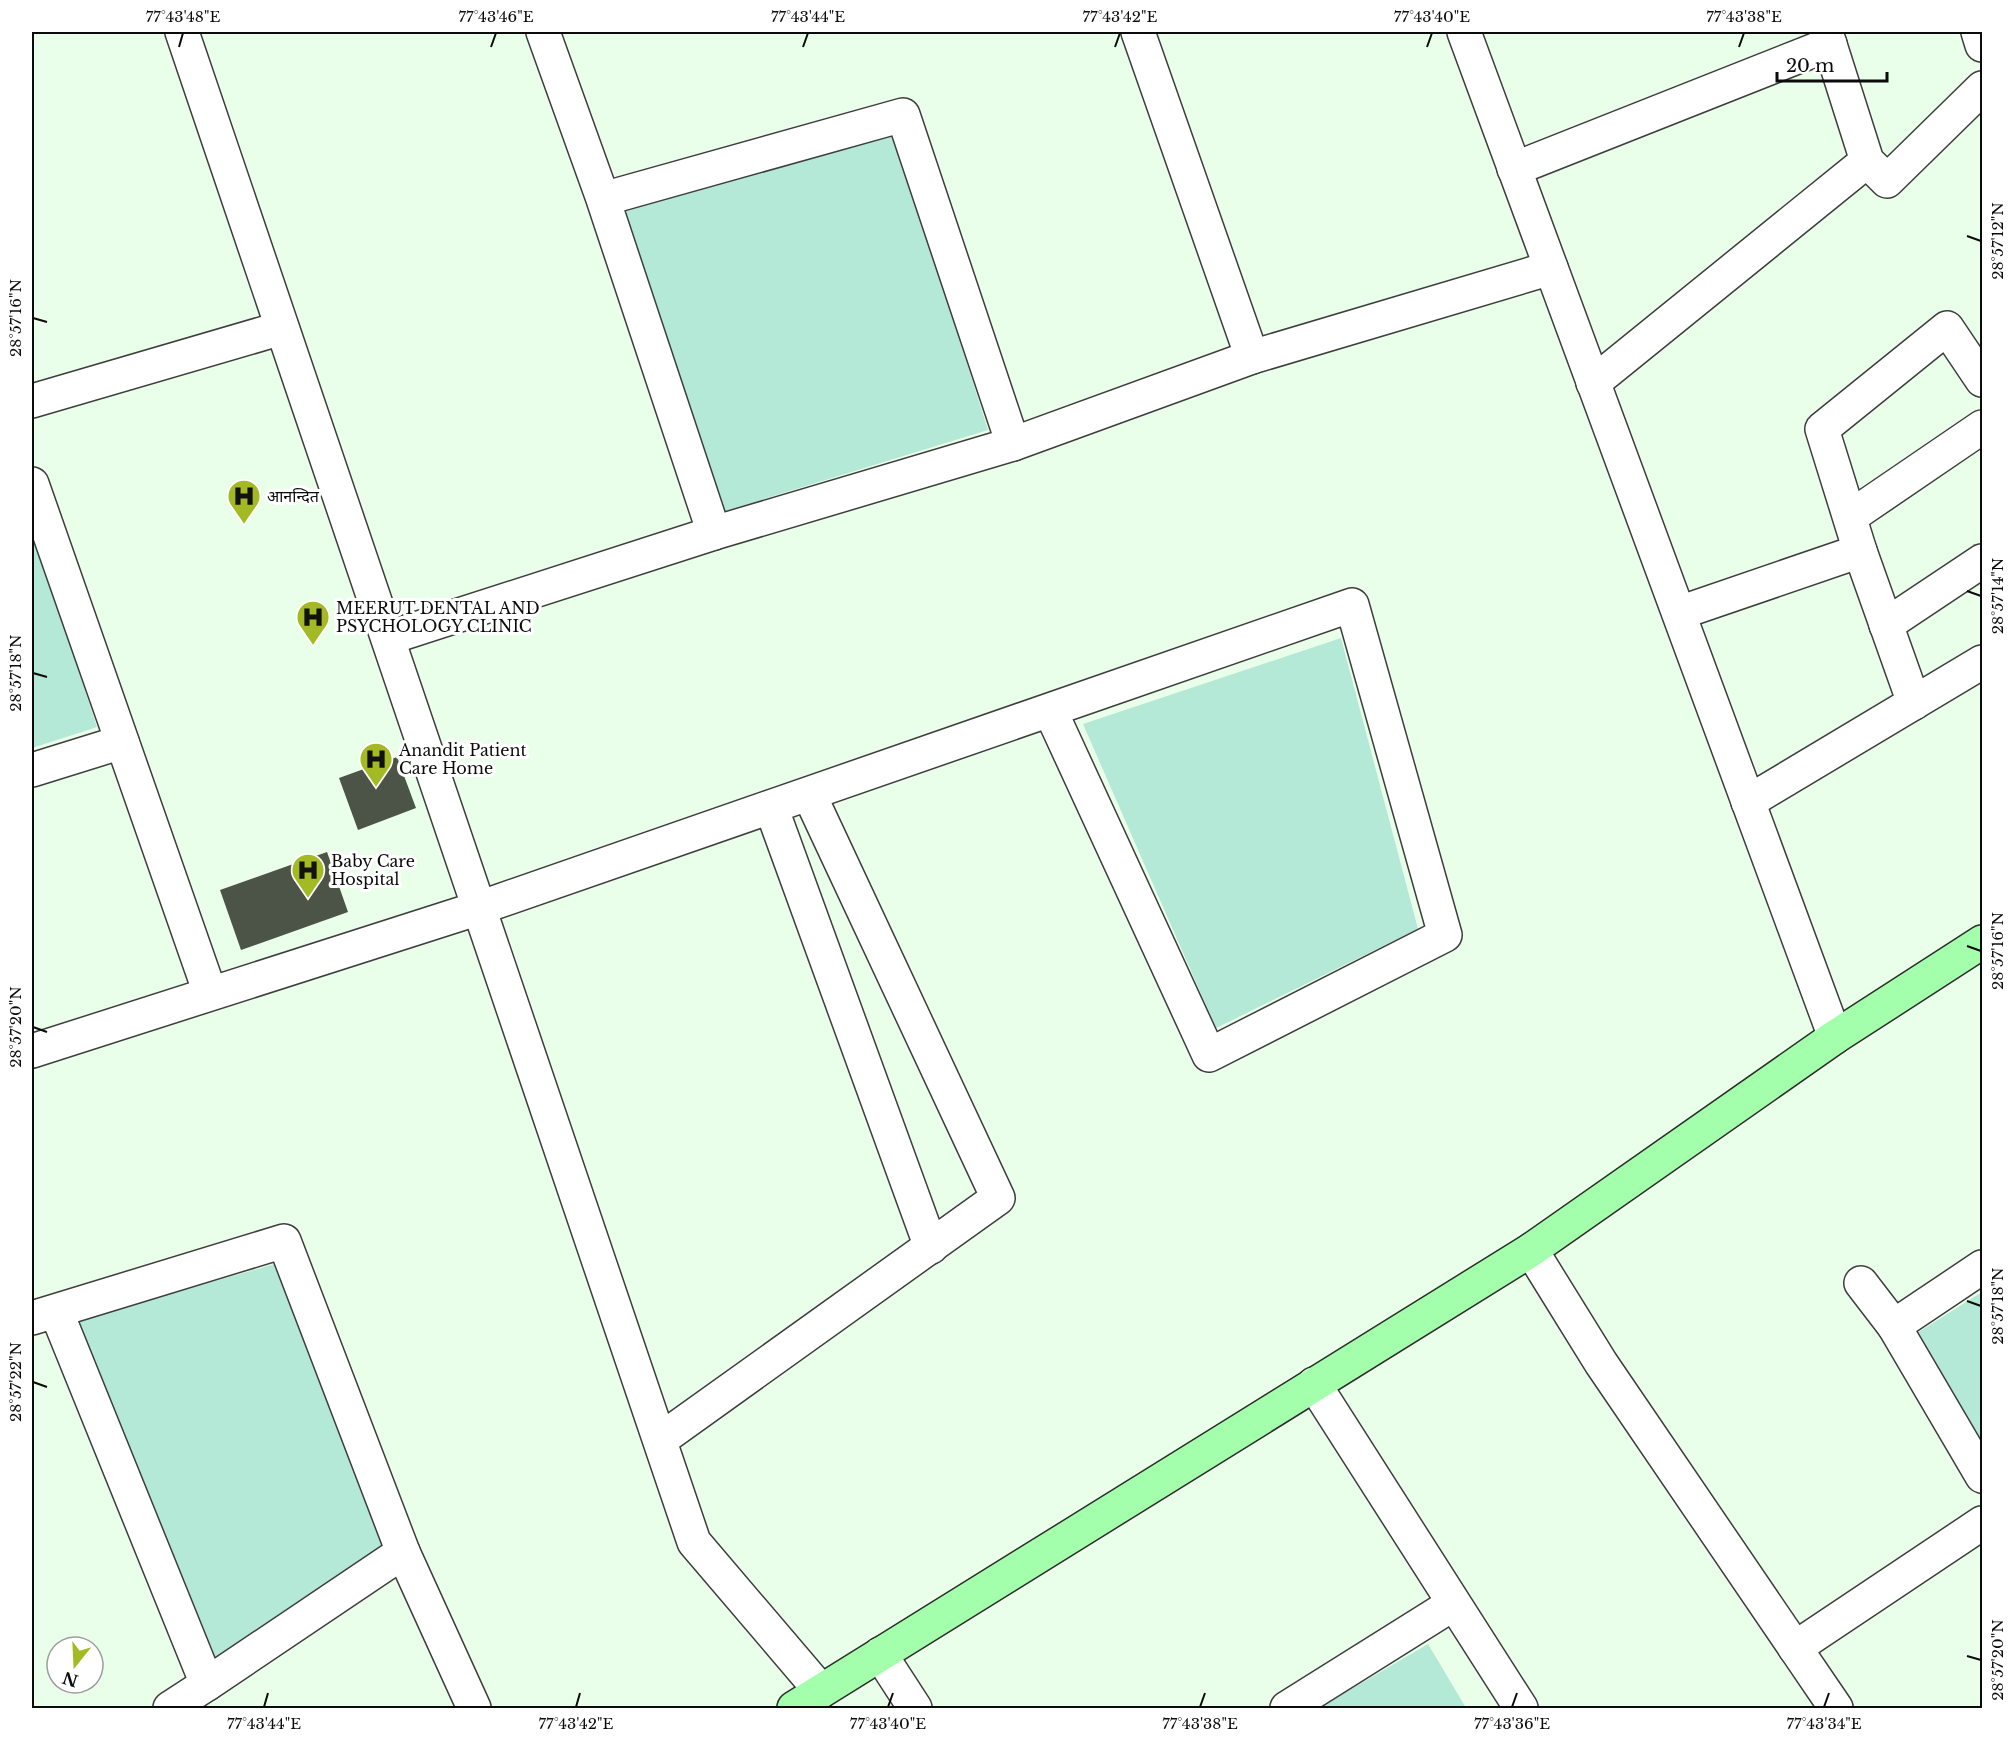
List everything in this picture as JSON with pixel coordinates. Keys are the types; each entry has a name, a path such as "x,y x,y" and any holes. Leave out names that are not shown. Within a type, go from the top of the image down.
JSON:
{"street":[{"path":"182,32 694,1542 821,1691"},
{"path":"543,32 603,199 714,533"},
{"path":"1138,32 1252,357"},
{"path":"1464,32 1835,1037"},
{"path":"1978,32 1983,45"},
{"path":"1514,169 1828,38 1866,161 1887,181 1983,88"},
{"path":"603,199 903,115 1013,444"},
{"path":"1593,383 1866,161"},
{"path":"388,638 714,533 1013,444 1252,357 1551,268"},
{"path":"32,401 282,328"},
{"path":"1914,703 1860,551 1822,429 1947,328 1983,381"},
{"path":"1850,518 1983,427"},
{"path":"32,484 210,993"},
{"path":"1678,613 1860,551"},
{"path":"1886,625 1983,561"},
{"path":"32,1051 479,908 1352,605 1445,935 1209,1055 1050,710"},
{"path":"1748,802 1983,662"},
{"path":"32,771 122,742"},
{"path":"660,1440 998,1198 809,794"},
{"path":"771,807 931,1246"},
{"path":"794,1708 1531,1250 1835,1037 1983,942"},
{"path":"207,1684 44,1315 284,1242 403,1552 474,1708"},
{"path":"1531,1250 1601,1363 1836,1708"},
{"path":"1894,1326 1983,1267"},
{"path":"1861,1282 1894,1326 1983,1476"},
{"path":"1314,1384 1521,1708"},
{"path":"1794,1648 1983,1523"},
{"path":"170,1708 403,1552"},
{"path":"1287,1708 1453,1604"},
{"path":"880,1654 915,1708"}],"shaded area":[{"path":"894,132 988,430 725,511 622,211"},
{"path":"32,529 97,727 32,748"},
{"path":"1341,638 1418,929 1216,1028 1083,724"},
{"path":"278,1263 384,1548 215,1658 76,1321"},
{"path":"1982,1292 1982,1442 1917,1333"},
{"path":"1428,1644 1466,1708 1319,1708"}],"building":[{"path":"397,757 416,808 358,830 339,778"},
{"path":"327,852 348,912 241,950 220,890"}],"place":[{"name":"आनन्दित","path":"244,525"},
{"name":"MEERUT DENTAL AND PSYCHOLOGY CLINIC","path":"313,646"},
{"name":"Anandit Patient Care Home","path":"376,788"},
{"name":"Baby Care Hospital","path":"308,899"}]}
